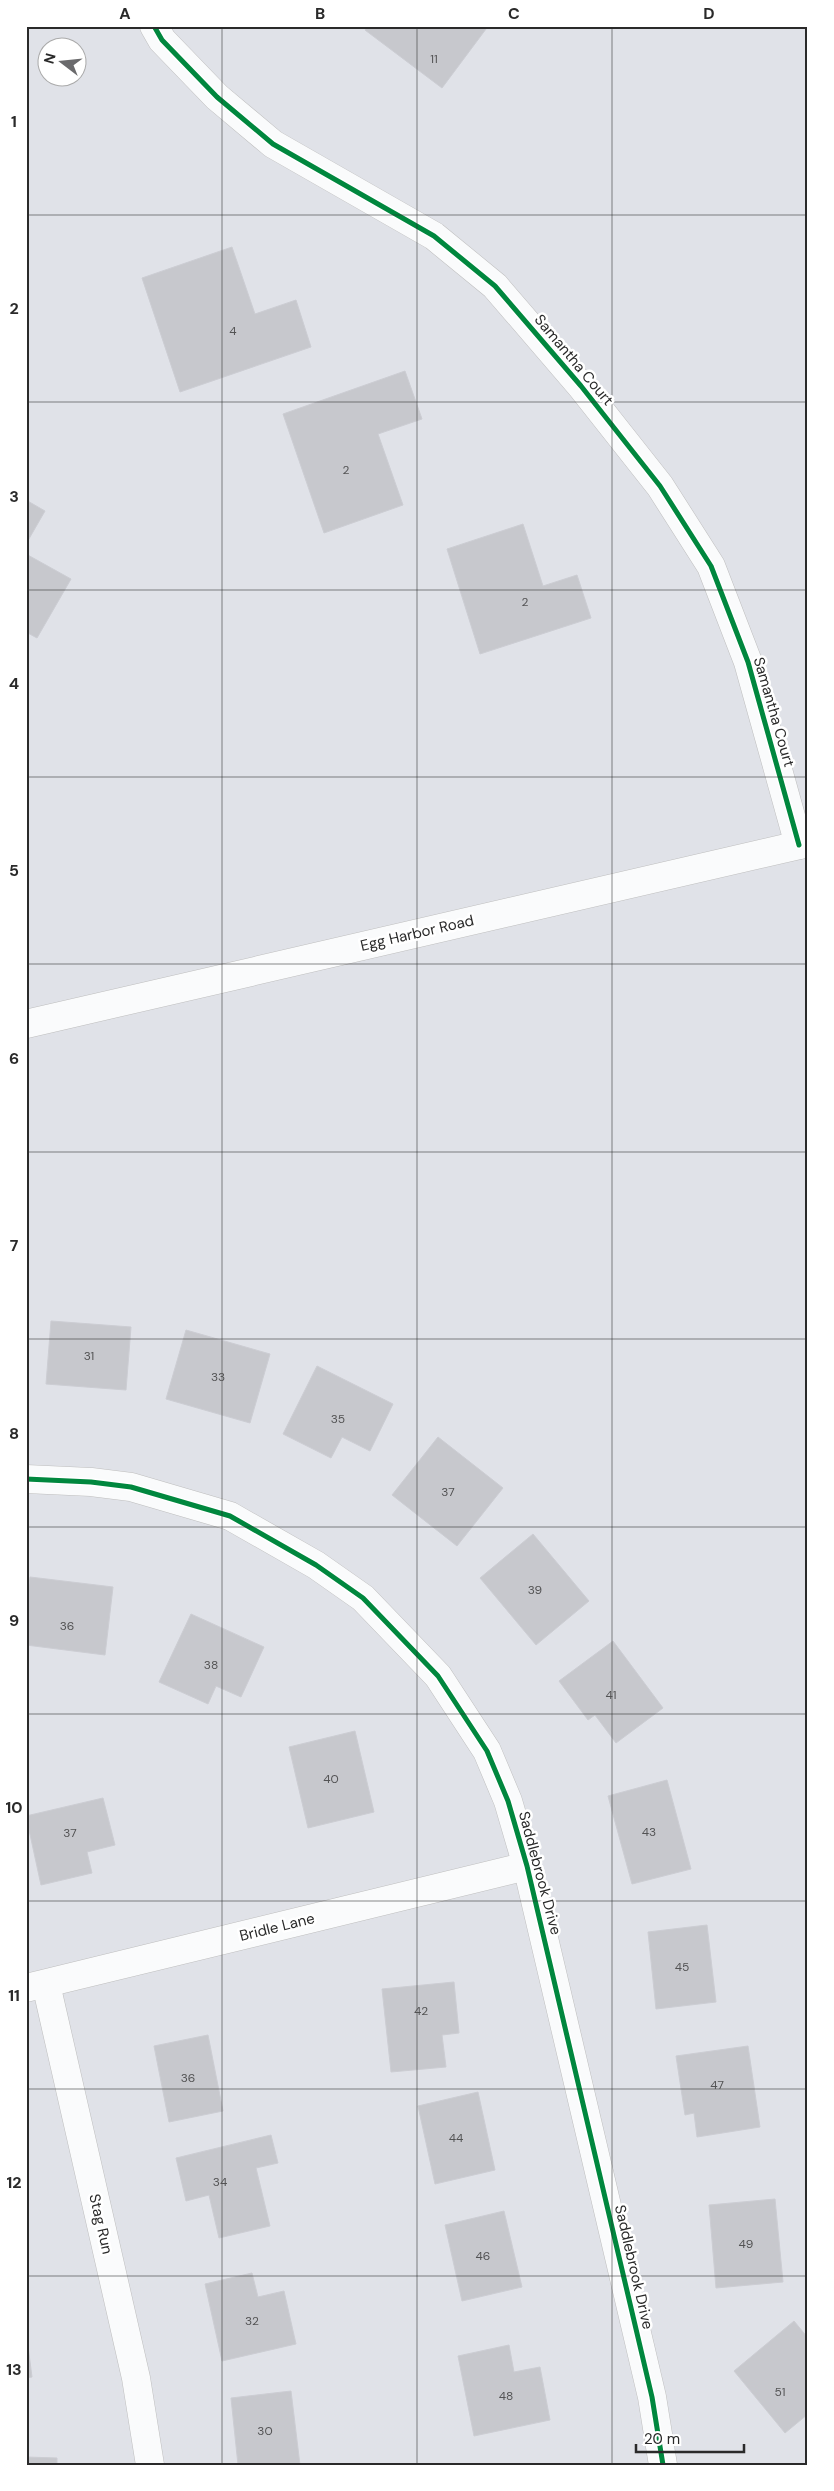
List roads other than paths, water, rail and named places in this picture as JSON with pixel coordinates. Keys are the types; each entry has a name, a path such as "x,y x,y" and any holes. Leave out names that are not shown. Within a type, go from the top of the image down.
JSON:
{"street":[{"name":"Samantha Court","path":"154,26 162,40 217,97 273,144 434,236 495,286 581,386 660,486 711,566 748,662 803,844"},
{"name":"Egg Harbor Road","path":"26,1024 803,844"},
{"name":"Saddlebrook Drive","path":"26,1479 91,1482 131,1487 230,1516 316,1565 363,1598 438,1676 472,1726 487,1752 508,1801 527,1866 652,2396 663,2465"},
{"name":"Bridle Lane","path":"36,1986 527,1866"},
{"name":"Stag Run","path":"36,1986 136,2378 150,2465"}]}
